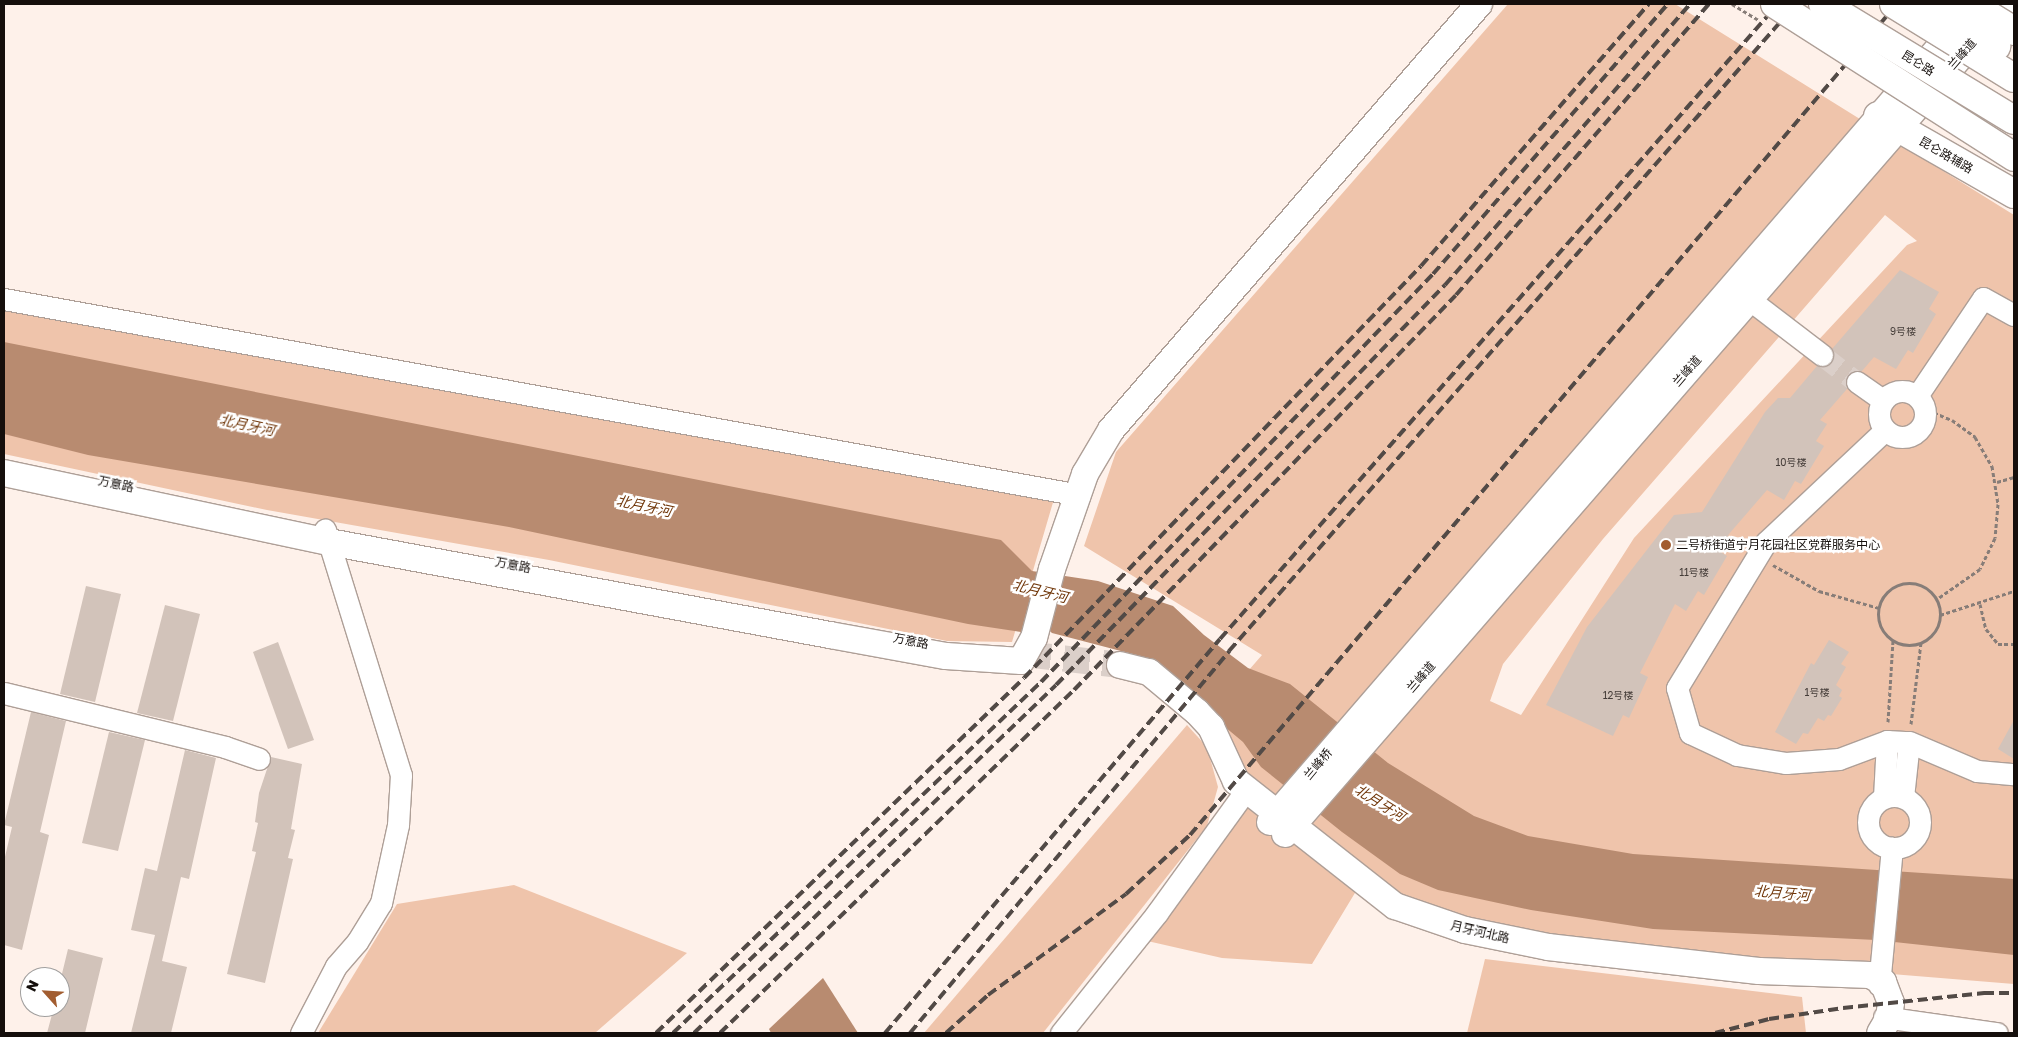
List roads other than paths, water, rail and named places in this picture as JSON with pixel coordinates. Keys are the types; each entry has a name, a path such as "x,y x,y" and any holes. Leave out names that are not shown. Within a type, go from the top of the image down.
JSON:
{"main road":[{"path":"1775,4 2014,157"},
{"path":"1788,4 1938,75"},
{"name":"昆仑路","path":"1823,4 2014,120"},
{"path":"1894,4 2014,78"},
{"path":"1932,4 2014,58"},
{"path":"1970,4 2014,30"},
{"name":"昆仑路辅路","path":"1888,122 2014,194"}],"street":[{"path":"4,299 1079,495 1085,474 1111,430 1479,4"},
{"name":"兰峰道","path":"1360,731 1888,122 1977,4"},
{"name":"兰峰道","path":"1888,122 2006,4"},
{"path":"1741,293 1822,354"},
{"path":"1921,403 1896,391 1883,400 1879,415 1885,430 1898,437 1913,434 1923,424 1921,403 1983,298 2014,315"},
{"path":"1858,382 1883,400"},
{"path":"1885,430 1766,542 1677,688 1690,733 1737,755 1786,763 1838,759 1887,741 1909,742 1977,771 2014,774"},
{"name":"万意路","path":"4,465 327,535 946,648 1027,651 1052,569 1079,495"},
{"path":"301,1033 336,966 357,942 381,903 398,825 401,775 327,535"},
{"name":"月牙河北路","path":"1158,688 1134,673 1116,668 1149,672 1204,719 1243,794"},
{"path":"4,693 225,747 259,759"},
{"name":"月牙河北路","path":"1192,716 1206,729 1229,788 1243,794 1284,820 1390,903 1465,930 1601,954 1759,971 1870,975 1880,982"},
{"name":"兰峰桥","path":"1284,820 1360,731"},
{"path":"1887,741 1893,797"},
{"path":"1891,857 1876,841 1868,826 1871,809 1893,797 1909,742"},
{"path":"1061,1033 1157,913 1243,794"},
{"path":"1893,797 1919,814 1919,831 1908,844 1891,857 1880,982 1892,1003 1882,1025 1997,1033"}],"water":[{"name":"北月牙河","path":"4,342 1001,540 1032,571 1098,581 1173,606 1204,635 1248,668 1290,684 1388,763 1474,816 1528,836 1633,854 2014,879 2014,955 1876,940 1653,929 1531,910 1438,890 1400,874 1342,832 1261,767 1243,742 1140,656 1052,633 1031,613 1021,632 968,624 509,527 88,455 4,434"},
{"path":"823,978 858,1033 771,1033 769,1029"}],"tunnel":[{"path":"1822,355 1857,382"},
{"path":"1025,654 1120,665"}],"railway":[{"path":"656,1033 1024,678 1421,266 1649,4"},
{"path":"673,1033 1041,682 1433,274 1668,4"},
{"path":"694,1033 1056,685 1445,285 1690,4"},
{"path":"720,1033 1074,690 1456,295 1709,4"},
{"path":"885,1033 1220,639 1778,4"},
{"path":"910,1033 1229,651 1796,4"},
{"path":"946,1033 988,995 1126,894 1190,835 1897,4"},
{"path":"1715,1033 1769,1019 1843,1008 1984,993 2014,993"}],"place":[{"name":"二号桥街道宁月花园社区党群服务中心","path":"1666,545"}]}
